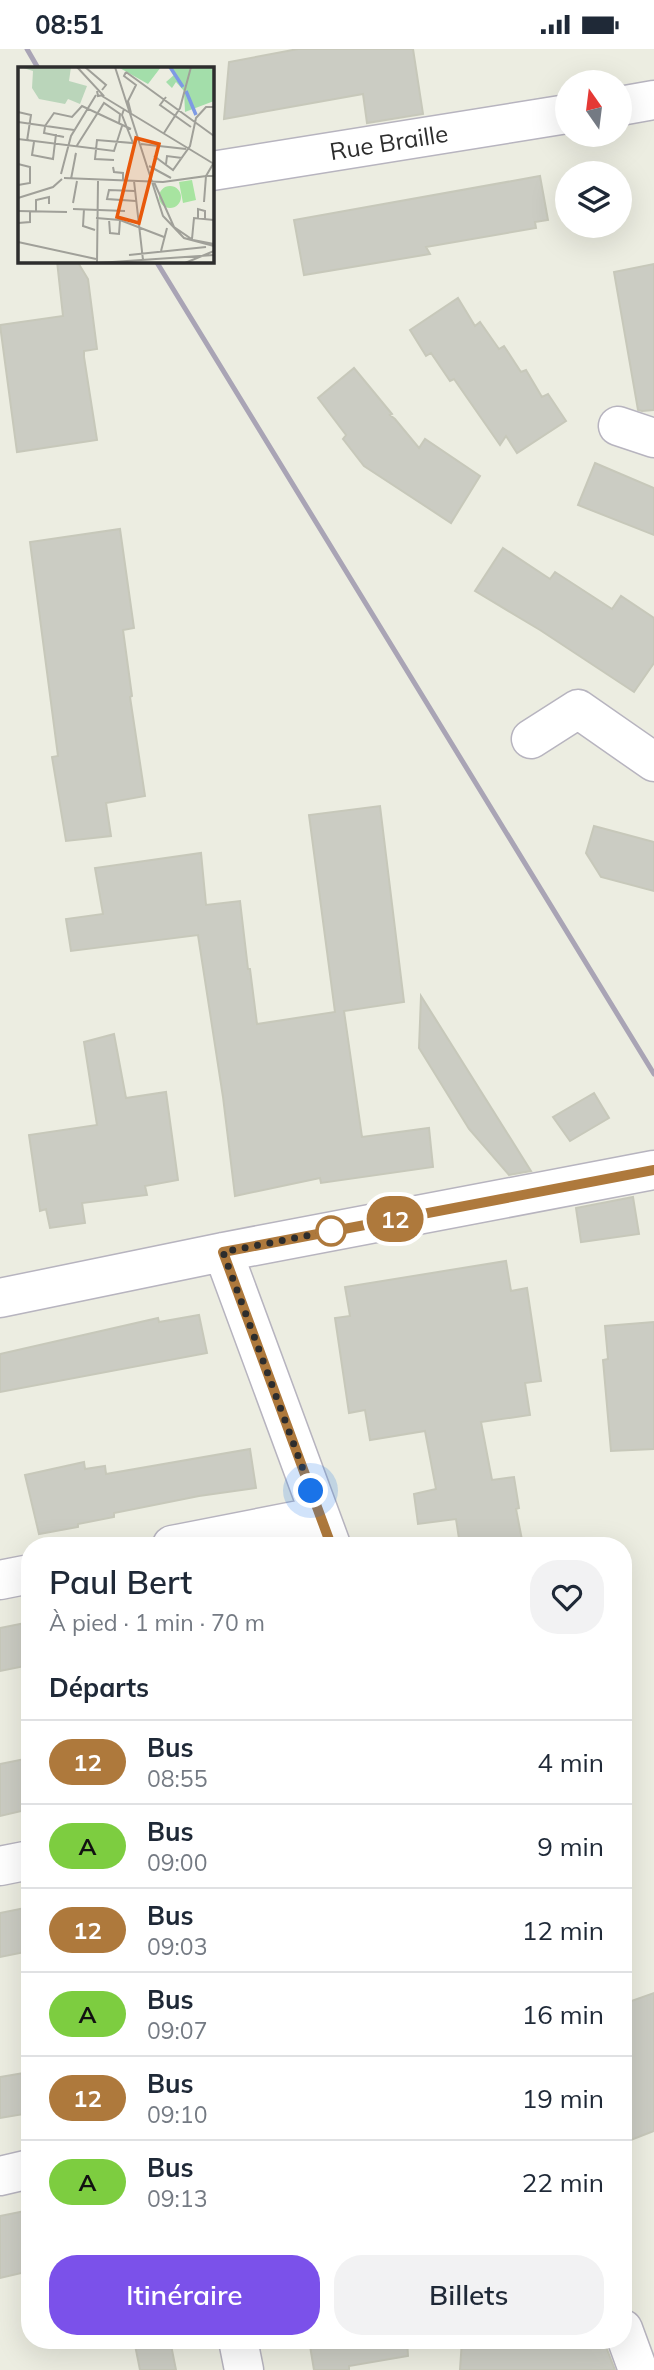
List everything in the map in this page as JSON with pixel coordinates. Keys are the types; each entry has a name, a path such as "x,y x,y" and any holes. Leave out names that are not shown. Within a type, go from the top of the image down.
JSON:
{"street":[{"path":"632,104 654,100"},
{"name":"Rue Braille","path":"214,171 555,116"},
{"path":"618,426 654,438"},
{"path":"531,739 578,709 654,762"},
{"path":"0,1298 223,1252 654,1170"},
{"path":"223,1252 325,1530 254,1537"},
{"path":"0,1580 21,1576"},
{"path":"0,1866 21,1862"},
{"path":"0,2176 21,2171"},
{"path":"240,2349 244,2370"},
{"path":"630,2349 638,2370"}],"building":[{"path":"298,49 413,49 423,114 367,123 363,94 224,119 229,62"},
{"path":"540,176 548,220 535,222 536,228 426,247 430,254 304,275 294,220"},
{"path":"57,263 78,263 88,279 97,349 84,351 84,357 97,440 17,452 0,325 63,316"},
{"path":"654,264 654,410 642,411 638,410 614,272"},
{"path":"458,298 475,326 480,322 499,349 504,346 521,372 526,370 542,397 548,394 566,421 517,453 506,436 500,445 454,379 450,381 431,353 426,356 410,330"},
{"path":"354,368 419,448 425,439 480,476 451,523 364,466 343,439 346,435 318,398"},
{"path":"595,463 654,488 654,535 578,505"},
{"path":"120,529 134,628 123,630 145,796 106,803 111,836 66,841 52,757 58,756 30,542"},
{"path":"503,548 550,579 555,572 612,609 621,596 654,618 654,663 634,692 475,591"},
{"path":"380,806 404,1002 344,1011 362,1137 429,1128 433,1167 321,1183 320,1178 235,1196 198,935 71,951 66,919 103,914 95,868 201,853 206,905 240,901 257,1024 335,1012 309,815"},
{"path":"594,826 654,842 654,891 601,877 586,853"},
{"path":"421,996 531,1171 509,1175 469,1129 419,1048"},
{"path":"114,1034 126,1098 166,1092 178,1180 145,1186 147,1195 82,1203 85,1223 50,1228 46,1209 40,1211 29,1135 97,1125 84,1042"},
{"path":"594,1093 609,1118 570,1141 553,1117"},
{"path":"633,1197 639,1234 581,1242 576,1208"},
{"path":"506,1261 511,1291 527,1288 541,1381 525,1383 530,1415 481,1422 492,1480 514,1477 521,1537 459,1537 456,1519 418,1524 414,1494 436,1489 425,1431 370,1440 365,1410 349,1413 335,1318 350,1316 345,1287"},
{"path":"199,1315 207,1353 0,1392 0,1354 158,1318 159,1322"},
{"path":"654,1322 654,1449 611,1451 603,1360 608,1359 605,1326"},
{"path":"250,1449 256,1488 114,1513 114,1517 39,1534 25,1475 84,1462 85,1469 105,1466 106,1474"},
{"path":"21,1624 21,1667 0,1671 0,1628"},
{"path":"21,1760 21,1811 0,1816 0,1764"},
{"path":"21,1909 21,1953 0,1957 0,1913"},
{"path":"654,1993 654,2131 632,2140 632,2001"},
{"path":"21,2074 21,2114 0,2118 0,2077"},
{"path":"21,2212 21,2273 0,2278 0,2216"},
{"path":"136,2349 172,2349 176,2370 140,2370"},
{"path":"310,2349 408,2349 408,2356 349,2366 349,2370 314,2370"},
{"path":"461,2349 607,2349 615,2370 460,2370"}],"railway":[{"path":"27,49 37,67"},
{"path":"157,263 654,1074"}],"bus line":[{"name":"12","path":"328,1537 223,1252 654,1170"}],"route":[{"path":"311,1491 223,1252 331,1231"}]}
